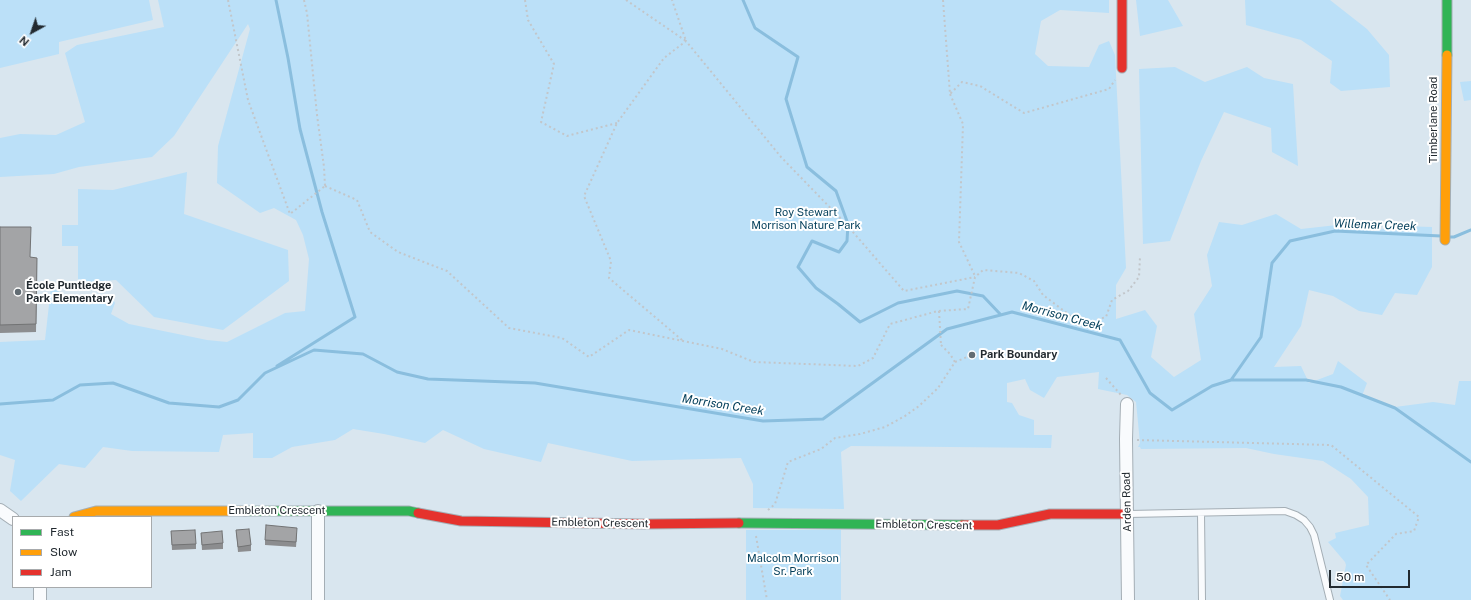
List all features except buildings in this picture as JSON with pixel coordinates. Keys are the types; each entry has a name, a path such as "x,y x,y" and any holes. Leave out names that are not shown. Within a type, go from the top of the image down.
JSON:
{"street":[{"path":"1122,0 1122,68"},
{"name":"Timberlane Road","path":"1445,240 1446,0"},
{"name":"Arden Road","path":"1127,404 1128,600"},
{"path":"0,510 12,518"},
{"path":"318,511 318,600"},
{"name":"Embleton Crescent","path":"78,516 96,512 409,511 461,521 645,524 754,523 998,525 1050,514 1127,514"},
{"path":"40,588 40,600"}],"lane":[{"path":"1127,514 1285,511 1304,520 1310,527 1314,535 1330,600"},
{"path":"1201,512 1202,600"}],"path":[{"path":"228,0 248,100 290,214 325,186"},
{"path":"304,0 307,13 325,186"},
{"path":"525,0 528,20 554,64 541,122 567,136 617,123"},
{"path":"626,0 686,41 781,157 846,224 904,291 975,277 983,270 1019,272 1034,281 1043,295 1072,317 1090,322 1106,317 1112,300 1128,291 1139,277 1140,257"},
{"path":"672,0 686,41"},
{"path":"325,186 357,200 370,232 398,252 447,272 509,328 562,338 588,357 629,330 722,349 754,362 858,366 873,358 890,324 938,311 968,309 975,277 959,242 963,124 950,94 943,0"},
{"path":"683,341 609,278 611,261 584,196 617,123 664,58 686,41"},
{"path":"950,94 962,82 980,86 1024,113 1109,89 1122,68"},
{"path":"938,311 941,345 950,354 955,362"},
{"path":"767,600 754,523 775,504 788,462 821,449 835,438 860,434 885,427 905,416 920,406 938,388 955,362 972,355"},
{"path":"1106,378 1121,394 1127,404"},
{"path":"1126,439 1331,445 1419,517 1414,531 1396,534 1366,565 1390,600"}],"green space":[{"path":"0,0 149,0 153,20 59,42 59,54 0,68"},
{"name":"Roy Stewart Morrison Nature Park","path":"158,0 1109,0 1109,13 1060,10 1041,21 1035,54 1048,66 1089,67 1099,45 1109,41 1115,55 1126,268 1116,285 1116,319 1145,310 1157,326 1151,357 1174,377 1201,360 1194,314 1212,286 1207,255 1219,222 1242,225 1276,214 1301,229 1337,225 1373,231 1399,226 1432,227 1432,267 1417,295 1395,293 1382,315 1359,311 1333,296 1309,290 1301,326 1274,367 1301,366 1309,383 1333,374 1338,361 1367,383 1362,396 1395,407 1433,402 1455,405 1459,381 1471,381 1471,600 1343,600 1340,596 1346,565 1328,542 1336,538 1335,533 1369,525 1368,497 1351,479 1323,461 1274,454 1246,448 1141,449 1138,447 1140,443 1136,402 1127,395 1098,389 1099,372 1057,377 1044,398 1030,390 1025,379 1007,383 1007,402 1012,403 1019,415 1034,420 1034,435 1052,435 1051,448 851,446 841,452 844,509 753,508 753,484 741,458 632,461 548,443 541,462 484,449 443,430 425,443 353,429 335,440 292,447 272,458 253,458 253,433 223,435 219,452 132,451 103,447 85,468 59,464 21,501 10,491 15,460 0,455 0,342 45,340 51,287 70,298 90,305 97,294 110,294 115,303 111,314 129,324 207,340 227,342 285,313 305,311 309,259 303,235 296,220 274,208 260,213 217,183 218,146 250,29 248,24 174,136 152,157 79,167 54,174 0,177 0,138 20,134 56,135 85,122 65,53 77,45 164,27"},
{"path":"1136,0 1168,0 1183,26 1140,36"},
{"path":"1245,0 1330,0 1367,29 1389,55 1390,87 1341,91 1330,83 1332,61 1301,40 1246,25"},
{"path":"1175,67 1205,82 1247,67 1264,78 1293,84 1298,166 1272,152 1271,128 1224,112 1201,161 1170,241 1143,244 1139,69"},
{"path":"1471,81 1471,100 1464,101 1460,82"},
{"path":"187,172 184,214 288,250 289,281 223,330 154,317 116,280 78,283 78,246 62,246 62,225 78,225 78,189 113,190"},
{"name":"Malcolm Morrison Sr. Park","path":"746,530 841,530 841,600 746,600"}],"waterway":[{"path":"276,0 300,129 322,212 355,317 277,366"},
{"path":"743,0 755,28 798,57 786,99 807,167 836,191 848,224 847,241 839,252 812,241 798,267 816,288 860,322 898,303 957,291 983,296 1001,315"},
{"name":"Willemar Creek","path":"1450,237 1454,237 1471,230"},
{"name":"Willemar Creek","path":"1231,380 1261,337 1272,263 1290,241 1335,231 1441,236"},
{"name":"Morrison Creek","path":"0,404 53,400 80,385 113,383 169,403 219,407 238,400 265,373 314,350 363,354 397,372 428,379 535,383 763,421 823,419 947,329 1012,312 1120,340 1150,393 1172,410 1212,386 1231,380 1306,380 1341,387 1395,408 1471,462"}],"traffic: fast":[{"path":"1447,0 1447,55"},
{"path":"245,511 409,511 418,513"},
{"path":"739,523 962,525"}],"traffic: slow":[{"path":"1445,240 1447,55"},
{"path":"78,516 96,511 245,511"}],"traffic: jam":[{"path":"1122,0 1122,68"},
{"path":"418,513 461,521 645,524 739,523"},
{"path":"962,525 998,525 1050,514 1127,514"}],"place":[{"name":"École Puntledge Park Elementary","path":"18,292"},
{"name":"Park Boundary","path":"972,355"}]}
